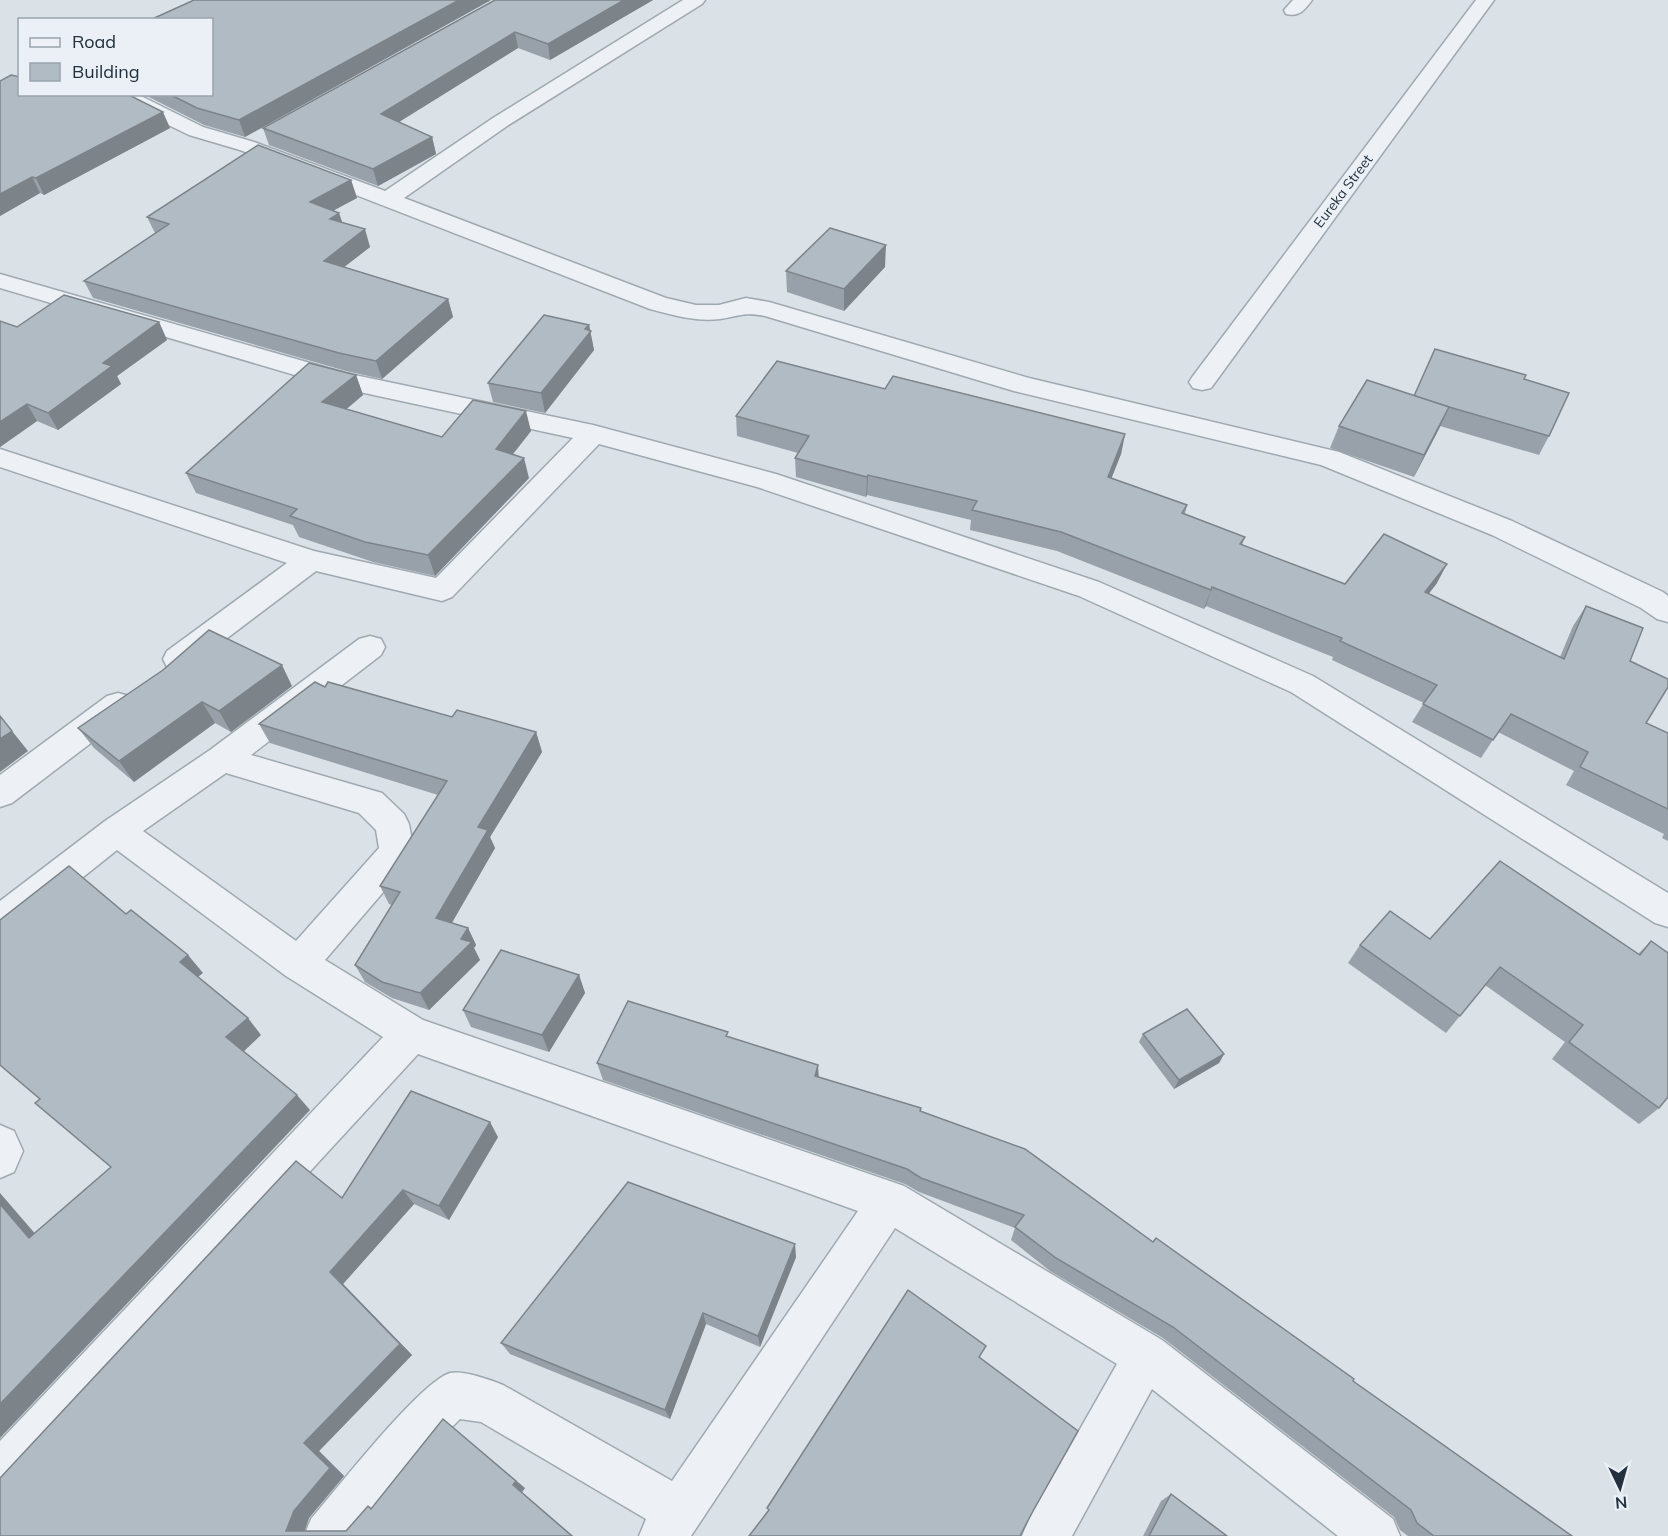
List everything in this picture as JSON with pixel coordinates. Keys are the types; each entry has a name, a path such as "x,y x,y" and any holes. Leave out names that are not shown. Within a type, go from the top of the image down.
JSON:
{"street":[{"path":"388,199 500,122 696,0"},
{"name":"Eureka Street","path":"1202,382 1485,0"},
{"path":"124,96 196,131 247,146 658,304 696,312 719,312 746,305 769,309 1023,385 1329,458 1502,528 1652,600 1668,611"},
{"path":"247,146 267,134"},
{"path":"0,281 27,291 341,380 593,434 766,480 1089,589 1292,679 1668,912"},
{"path":"0,305 27,291"},
{"path":"3,463 311,560 442,590 593,434"},
{"path":"0,793 311,560"},
{"path":"0,922 117,831 222,759 370,647"},
{"path":"222,759 370,803 393,824 397,852 299,964"},
{"path":"117,831 299,964 411,1034 889,1201 1146,1356 1376,1536"},
{"path":"0,1475 411,1034"},
{"path":"0,1145 3,1150 0,1158"},
{"path":"328,1536 422,1425 452,1395 487,1401 671,1523 889,1201"},
{"path":"1046,1536 1146,1356"}],"building":[{"path":"194,0 459,0 239,120 197,108 173,96 213,96 213,18 154,18"},
{"path":"495,0 624,0 548,44 515,32 381,114 432,137 373,169 263,128"},
{"path":"11,75 18,77 18,96 131,96 163,112 36,178 32,177 0,194 0,81"},
{"path":"258,145 351,180 310,202 339,213 330,219 365,229 324,261 448,299 376,361 339,353 84,281 169,224 147,217"},
{"path":"830,228 886,245 844,289 786,271"},
{"path":"64,295 159,322 103,363 112,366 48,413 27,404 0,422 0,321 17,327"},
{"path":"544,315 589,325 585,329 591,331 541,393 488,383"},
{"path":"1435,349 1526,375 1524,379 1569,393 1549,436 1414,396"},
{"path":"777,361 885,389 893,376 1125,434 1108,477 1187,505 1182,513 1245,537 1240,544 1345,584 1384,534 1447,564 1425,592 1564,659 1586,606 1643,628 1630,661 1668,679 1668,687 1646,723 1668,733 1668,809 1580,767 1588,752 1511,714 1493,740 1423,704 1437,685 1340,641 1342,638 1212,587 1211,590 1061,532 972,510 977,501 868,475 867,477 795,458 809,436 736,416"},
{"path":"309,363 356,375 322,402 442,437 473,400 526,411 496,449 524,458 428,555 365,542 290,516 297,509 186,473"},
{"path":"1367,380 1449,407 1424,455 1339,426"},
{"path":"209,630 282,665 219,711 202,702 119,761 78,728 163,670"},
{"path":"315,682 325,687 328,682 452,717 457,710 536,732 478,827 488,830 436,918 468,928 461,939 472,942 420,993 382,982 355,965 400,892 380,886 447,781 259,724"},
{"path":"0,716 12,731 0,739"},
{"path":"1500,861 1640,955 1651,941 1668,953 1668,1097 1659,1108 1569,1042 1583,1025 1500,967 1460,1016 1360,945 1390,911 1430,939"},
{"path":"69,866 126,914 131,910 188,955 180,962 248,1018 226,1037 297,1095 0,1404 0,1204 29,1238 111,1167 35,1103 40,1099 0,1065 0,920"},
{"path":"501,950 579,975 542,1035 463,1010"},
{"path":"628,1001 728,1032 726,1036 818,1065 815,1076 921,1108 920,1111 1025,1149 1153,1242 1156,1238 1572,1536 1434,1536 1417,1523 1411,1510 1173,1327 1056,1258 1015,1227 1024,1215 921,1178 907,1169 597,1063"},
{"path":"1187,1009 1224,1054 1179,1080 1143,1034"},
{"path":"411,1091 490,1122 439,1206 403,1190 330,1272 400,1344 304,1443 330,1468 294,1511 286,1531 346,1531 368,1506 371,1509 443,1419 516,1481 513,1485 572,1536 0,1536 0,1478 296,1161 342,1198"},
{"path":"628,1182 795,1244 758,1336 703,1313 665,1410 501,1343"},
{"path":"908,1290 986,1346 979,1357 1078,1431 1020,1536 749,1536 769,1510 767,1508"},
{"path":"1171,1494 1227,1536 1149,1536"}]}
